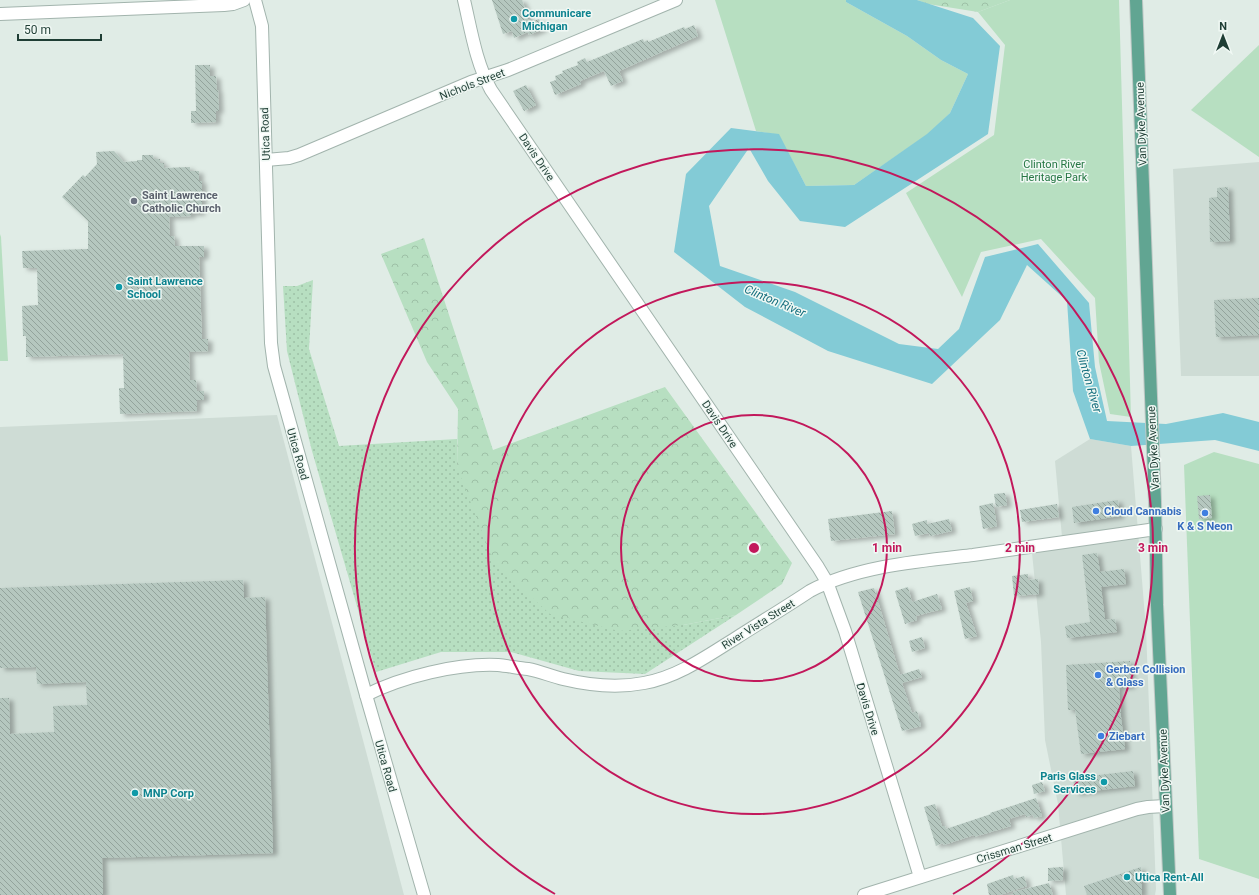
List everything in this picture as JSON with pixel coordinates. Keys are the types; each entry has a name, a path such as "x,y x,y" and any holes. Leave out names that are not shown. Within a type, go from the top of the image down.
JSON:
{"main road":[{"name":"Van Dyke Avenue","path":"1136,0 1156,529 1157,605 1170,895"}],"street":[{"path":"0,14 217,6 233,4 244,0"},
{"name":"Utica Road","path":"255,0 262,26 271,344 274,366 366,695 424,895"},
{"name":"Davis Drive","path":"464,0 479,64 484,78 495,96 827,582 845,631 920,877"},
{"name":"Nichols Street","path":"266,160 284,159 299,155 471,82 508,70 676,0"},
{"name":"River Vista Street","path":"366,695 381,687 426,674 478,665 514,667 564,679 591,683 610,685 644,683 679,672 702,660 810,591 843,576 920,561 1156,529"},
{"name":"Crissman Street","path":"864,895 1137,809 1165,806"}],"shaded area":[{"path":"1259,162 1259,376 1181,376 1173,169"},
{"name":"MNP Corp","path":"277,415 404,895 0,895 0,427"},
{"path":"1090,439 1131,446 1146,629 1156,889 1155,895 1066,895 1058,804 1045,740 1041,642 1031,543 1062,537 1055,461"}],"green space":[{"path":"715,0 846,0 846,2 907,36 941,60 968,74 950,113 928,134 854,185 806,186 779,135 756,131"},
{"path":"917,0 1010,0 978,12 928,4"},
{"name":"Clinton River Heritage Park","path":"1010,0 1119,0 1131,417 1110,414 1099,362 1095,298 1041,239 981,252 962,297 906,193 994,135 1005,45 978,12"},
{"path":"1259,45 1259,157 1191,110"},
{"path":"0,234 1,237 8,361 0,361"},
{"path":"424,238 493,450 665,387 792,563 782,584 736,615 683,625 619,631 550,614 494,563 457,467 458,409 427,362 381,254"},
{"path":"313,280 309,349 339,446 457,439 457,467 683,625 736,615 645,674 579,671 511,652 441,652 376,672 312,451 287,351 283,286 297,286"},
{"path":"1214,452 1259,464 1259,879 1199,859 1184,465"}],"water":[{"name":"Clinton River","path":"846,0 917,0 973,18 1000,46 988,134 845,227 800,221 768,181 749,148 709,206 720,266 795,292 899,344 938,349 959,329 985,257 1038,244 1089,303 1095,367 1107,421 1166,424 1223,413 1259,422 1259,451 1215,440 1131,446 1090,439 1073,391 1067,301 1027,265 1000,320 932,384 828,351 745,307 674,252 686,174 731,128 779,134 806,186 854,185 927,134 950,113 968,74 941,60 907,36 846,2"}],"building":[{"name":"Communicare Michigan","path":"492,0 522,0 530,22 539,19 543,29 529,35 528,32 514,38 512,31 503,34"},
{"path":"694,25 698,36 619,71 623,81 611,86 604,71 580,81 581,84 555,95 550,82 556,80 555,76 563,73 562,71 578,65 577,62 585,58 587,62 643,39 644,42 648,40 648,42 684,27 685,29"},
{"path":"195,65 210,65 210,76 216,76 219,111 216,111 216,122 191,123 191,111 196,111"},
{"path":"526,85 536,105 524,111 513,91"},
{"path":"114,151 124,162 142,160 142,155 153,155 154,159 160,159 160,163 164,163 164,168 190,167 190,171 199,171 199,181 202,181 202,205 200,205 201,213 191,213 191,216 169,217 170,236 174,236 175,246 204,246 204,257 199,257 202,339 208,339 208,351 189,352 190,380 196,380 197,391 204,391 204,400 197,400 197,411 120,414 119,388 124,388 123,354 26,357 26,336 23,336 22,306 38,305 37,268 23,268 22,251 88,249 88,221 62,197 83,175 85,177 97,164 96,152"},
{"path":"1228,187 1230,241 1210,242 1209,198 1217,197 1217,188"},
{"path":"1259,298 1259,335 1216,337 1214,300"},
{"path":"1005,493 1007,505 996,507 994,494"},
{"path":"1210,495 1212,518 1199,519 1197,496"},
{"name":"Cloud Cannabis","path":"1118,500 1120,516 1074,523 1072,507"},
{"path":"993,503 997,526 983,529 979,506"},
{"path":"1057,504 1059,517 1022,522 1020,510"},
{"path":"892,511 895,534 831,541 828,519"},
{"path":"949,519 952,531 930,536 929,533 915,536 912,524 927,520 927,524"},
{"path":"1097,553 1100,572 1124,569 1126,584 1101,587 1105,620 1115,619 1117,632 1067,638 1065,626 1090,622 1082,555"},
{"path":"1028,574 1028,580 1038,579 1039,594 1014,596 1012,576"},
{"name":"MNP Corp","path":"243,580 244,598 265,597 273,853 102,858 103,895 0,895 0,698 9,698 10,734 54,732 53,706 87,705 86,682 37,684 36,667 0,668 0,588"},
{"path":"908,587 912,602 937,594 942,609 916,616 917,620 905,624 895,591"},
{"path":"970,587 973,601 966,603 977,636 965,639 954,591"},
{"path":"874,588 900,675 919,669 922,677 902,683 912,713 917,711 921,726 902,731 858,592"},
{"path":"922,637 925,648 912,652 909,641"},
{"path":"1130,661 1131,686 1119,687 1125,749 1081,754 1075,710 1068,710 1066,665"},
{"name":"Paris Glass Services","path":"1133,771 1135,786 1075,793 1073,778"},
{"path":"1042,782 1045,791 1034,794 1032,785"},
{"path":"1036,798 1042,816 1034,818 1033,815 1026,817 1025,814 1009,819 1011,826 936,846 924,807 935,804 942,826 945,826 946,829"},
{"path":"1063,867 1063,880 1048,881 1048,868"},
{"name":"Utica Rent-All","path":"1141,867 1142,895 1087,895 1084,886"},
{"path":"1013,875 1014,879 1024,876 1027,886 1000,895 989,895 987,884"},
{"path":"1049,883 1053,895 1013,895 1013,892"}],"place":[{"name":"Communicare Michigan","path":"514,19"},
{"name":"Saint Lawrence Catholic Church","path":"134,201"},
{"name":"Saint Lawrence School","path":"119,287"},
{"name":"Cloud Cannabis","path":"1096,511"},
{"name":"K & S Neon","path":"1205,513"},
{"name":"Gerber Collision & Glass","path":"1098,675"},
{"name":"Ziebart","path":"1101,736"},
{"name":"Paris Glass Services","path":"1104,782"},
{"name":"MNP Corp","path":"135,793"},
{"name":"Utica Rent-All","path":"1127,877"}]}
